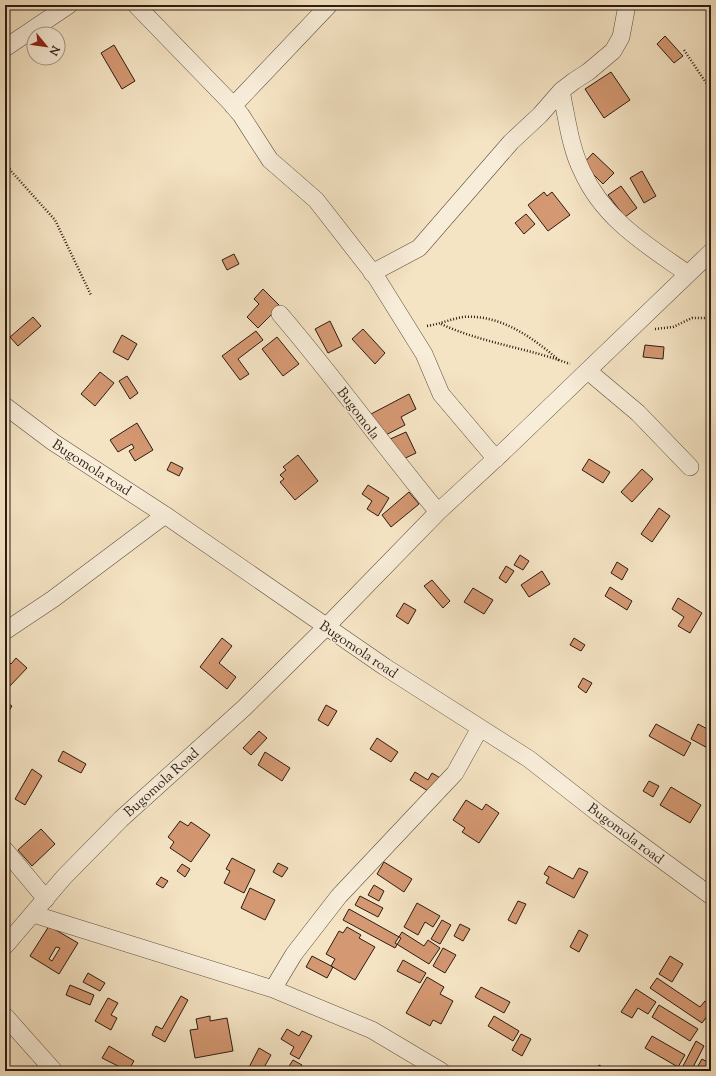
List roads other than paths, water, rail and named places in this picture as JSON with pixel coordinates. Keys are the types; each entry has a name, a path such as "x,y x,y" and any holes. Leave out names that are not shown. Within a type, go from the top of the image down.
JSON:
{"street":[{"path":"5,48 69,5"},
{"path":"136,5 233,106 270,160 316,200 372,273 404,320 424,354 441,394 496,459"},
{"path":"233,106 329,5"},
{"path":"372,273 419,248 511,142 540,115 561,91 588,72 618,44 627,5"},
{"path":"561,91 576,156 592,190 612,216 629,233 688,274"},
{"name":"Bugomola Road","path":"5,946 34,914 64,877 121,819 244,708 326,627 438,512 496,459 711,252"},
{"name":"Bugomola","path":"280,314 315,354 394,458 438,512"},
{"path":"588,371 638,413 690,467"},
{"name":"Bugomola road","path":"5,406 53,442 165,515 385,668 529,759 604,817 711,896"},
{"path":"5,631 66,590 165,515"},
{"path":"273,989 294,954 339,896 455,773 480,728"},
{"path":"5,850 46,899"},
{"path":"34,914 273,989 372,1030 441,1071"},
{"path":"5,1016 54,1071"}]}
